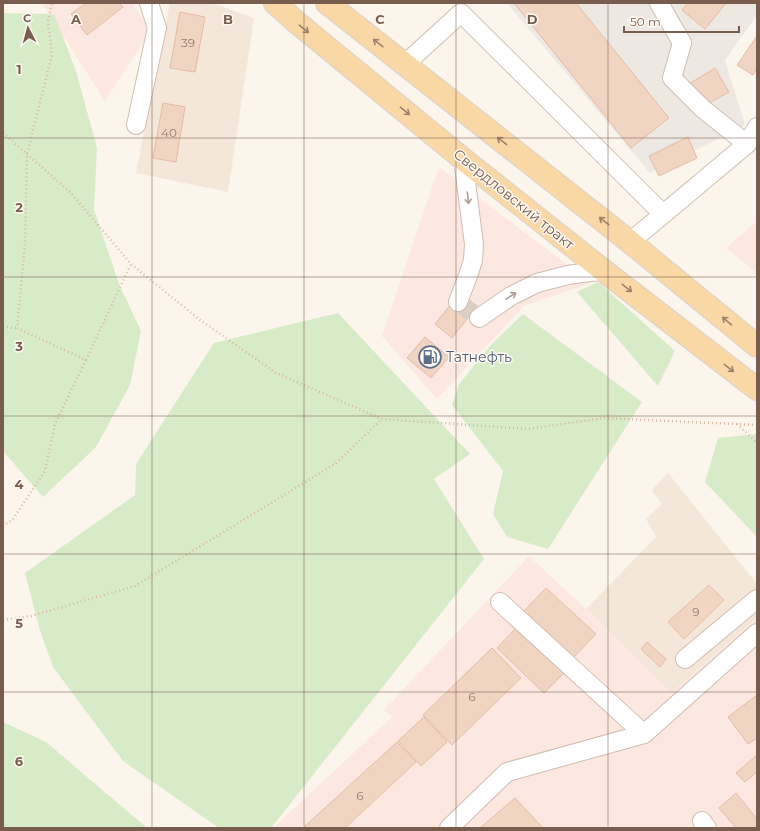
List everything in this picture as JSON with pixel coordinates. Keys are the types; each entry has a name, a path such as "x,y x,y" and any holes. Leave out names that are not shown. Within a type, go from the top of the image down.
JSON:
{"main road":[{"name":"Свердловский тракт","path":"275,3 463,159 604,271 757,389"},
{"path":"327,3 630,242 757,346"}],"street":[{"path":"136,125 157,28 149,3"},
{"path":"659,3 682,44 672,78 703,109 747,144"},
{"path":"404,64 461,13 663,214"},
{"path":"630,242 747,144 757,128"},
{"path":"458,302 473,260 474,244 463,159"},
{"path":"479,318 511,296 537,283 568,275 604,271"},
{"path":"685,659 757,599"},
{"path":"500,602 644,734"},
{"path":"449,828 507,772 644,734 757,633"}],"path":[{"path":"17,328 25,244 27,154 52,55 48,21 52,3"},
{"path":"3,133 71,193 131,264 200,320 276,374 382,419 528,429 604,418 757,425"},
{"path":"3,526 13,519 45,471 55,424 131,264"},
{"path":"3,327 17,328 86,360"},
{"path":"3,620 31,616 135,586 335,464 382,419"},
{"path":"737,424 757,443"}],"shaded area":[{"path":"42,3 132,3 151,30 105,101"},
{"path":"170,3 212,3 254,18 228,192 136,173"},
{"path":"507,3 757,3 757,15 725,60 745,125 650,173"},
{"path":"439,167 591,283 524,306 437,399 382,336"},
{"path":"757,221 757,273 726,248"},
{"path":"668,473 757,584 757,618 671,693 586,609 656,537 646,519 662,504 652,490"},
{"path":"529,556 586,609 671,693 757,618 757,828 273,828 392,717 384,710"}],"green space":[{"path":"3,13 54,14 76,71 97,148 94,210 119,284 141,331 130,385 96,447 43,497 3,451"},
{"path":"598,282 675,351 658,386 577,292"},
{"path":"338,313 470,454 434,479 484,559 271,828 219,828 123,761 53,667 40,631 25,573 135,495 136,464 214,343"},
{"path":"523,314 642,402 548,549 507,537 493,514 503,471 452,405 459,384 490,346"},
{"path":"757,434 757,537 705,482 718,438"},
{"path":"3,722 46,742 147,828 3,828"}],"building":[{"path":"86,3 119,3 123,7 87,35 71,14"},
{"path":"514,3 576,3 669,118 631,148"},
{"path":"688,3 726,3 705,29 682,10"},
{"path":"180,12 205,17 195,72 170,68"},
{"path":"757,36 757,69 753,75 737,65"},
{"path":"715,68 729,92 702,107 689,84"},
{"path":"163,103 185,107 176,162 153,158"},
{"path":"688,137 697,158 659,176 649,156"},
{"path":"460,293 477,306 452,338 435,324"},
{"path":"425,337 449,357 431,378 407,358"},
{"path":"709,585 724,600 684,639 668,622"},
{"path":"546,588 596,634 572,659 522,613"},
{"path":"516,628 564,673 544,693 497,648"},
{"path":"647,642 666,659 660,667 641,649"},
{"path":"492,648 521,678 452,745 423,715"},
{"path":"757,695 757,738 748,744 728,717"},
{"path":"424,717 447,742 421,766 398,741"},
{"path":"397,742 416,762 345,828 303,828"},
{"path":"757,755 757,772 745,782 736,773"},
{"path":"736,793 757,819 757,828 736,828 719,808"},
{"path":"515,798 543,828 480,828"}],"tunnel":[{"path":"458,302 479,318"}],"place":[{"name":"Татнефть","path":"430,357"}]}
